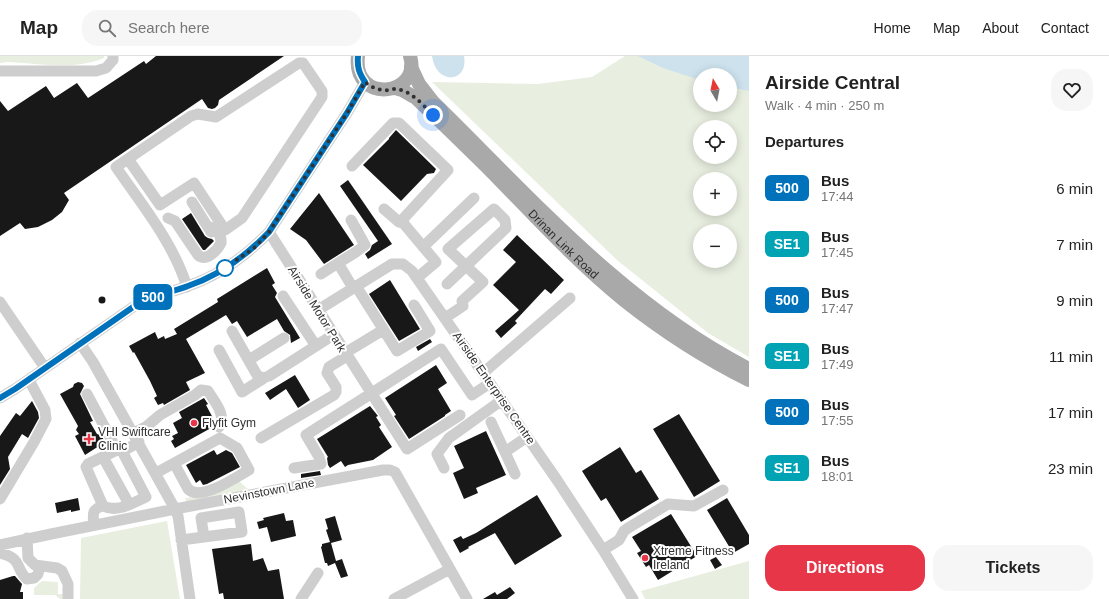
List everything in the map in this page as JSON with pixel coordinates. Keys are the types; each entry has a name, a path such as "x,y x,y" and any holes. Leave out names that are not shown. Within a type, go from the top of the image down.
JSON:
{"main road":[{"path":"357,59 360,75 365,82 379,90 395,88 406,80 411,61"},
{"name":"Drinan Link Road","path":"411,61 419,84 433,102 600,265 661,314 695,338 749,368"},
{"name":"Drinan Link Road","path":"395,88 402,90 416,98 545,227 624,299 696,351 749,380"}],"street":[{"path":"0,71 96,71 106,68 113,60 113,56"},
{"path":"128,158 160,205 194,183 225,230 242,218 322,98 322,91 303,63 299,63 216,117 198,114 191,116 128,158 116,167 168,244 178,262 187,287"},
{"path":"0,398 29,380 80,343 144,300 187,287 209,277 254,248 269,232 347,113 365,82"},
{"path":"352,166 392,123 399,123 448,170 403,219 404,223"},
{"path":"423,247 474,198"},
{"path":"168,218 174,221 200,257 209,256 218,248 217,242 192,202"},
{"path":"384,209 399,222 404,223 436,262 417,278"},
{"path":"445,318 463,306 462,301 483,282 466,266 448,249 494,209 505,220 506,228 466,266 447,284"},
{"path":"321,274 356,252 364,245 351,220"},
{"name":"Airside Motor Park","path":"269,232 333,335 407,449 460,415"},
{"path":"338,263 397,352 430,331 414,305"},
{"name":"Airside Enterprise Centre","path":"318,310 392,264 403,264 417,278 483,372 603,550 633,599"},
{"path":"283,296 316,346"},
{"path":"483,372 570,298"},
{"path":"0,302 45,368"},
{"path":"261,438 334,395 336,392 336,387 327,373 330,367 383,330"},
{"path":"232,331 257,375 264,378"},
{"path":"219,350 242,392 333,335"},
{"path":"249,360 284,338"},
{"path":"80,343 93,362 175,509 178,516 190,599"},
{"path":"294,468 321,464 320,457 306,435 368,390 441,349 472,394 490,383"},
{"path":"0,499 40,433 46,419 45,410 29,380"},
{"path":"87,394 119,450 146,496 129,504 115,509 110,509 103,506 86,467 88,464 119,450 122,444 136,438 160,415 201,390 208,390 222,416 219,426"},
{"path":"444,468 437,454 449,438 502,400"},
{"path":"491,422 515,474"},
{"path":"505,452 527,437"},
{"path":"156,473 174,463 220,438 237,448 249,470 213,490 196,493 191,492 188,489 174,463"},
{"path":"103,457 129,504"},
{"name":"Nevinstown Lane","path":"0,545 11,544 28,538 175,509 383,470 390,470 395,472 467,599"},
{"path":"603,550 620,539 624,531 628,528 668,504 694,506 723,490"},
{"path":"94,525 92,515 93,512 103,506"},
{"path":"181,540 204,537"},
{"path":"28,538 28,558 35,565 57,568 62,571 68,584 68,599"},
{"path":"0,553 17,562 23,576 27,579 34,578 38,574 40,566"},
{"path":"17,562 22,562 28,558"},
{"path":"394,599 450,569"},
{"path":"301,599 318,573"}],"shaded area":[{"path":"0,56 104,56 104,58 80,64 56,65 7,62 0,63"},
{"path":"625,56 749,56 749,357 708,333 617,260 432,82 538,84 592,77"},
{"path":"239,481 250,491 187,504 185,498 198,497"},
{"path":"167,521 180,599 80,599 81,538"},
{"path":"749,561 749,599 645,599 641,591"},
{"path":"42,581 58,582 58,594 64,594 64,599 60,599 55,595 34,595 34,588"}],"water":[{"path":"432,56 464,56 462,72 457,76 445,76 439,72 435,66"},
{"path":"638,56 749,56 749,91 737,88 737,68 693,68 693,78 663,68"}],"building":[{"path":"156,56 284,56 219,100 218,105 215,108 208,108 202,99 64,193 69,200 62,212 52,220 38,227 25,229 20,223 0,236 0,101 8,111 46,86 54,98 77,83 88,98 144,61 146,64"},
{"path":"396,130 436,169 434,173 427,174 401,201 363,165"},
{"path":"348,180 392,244 368,259 365,254 370,250 372,245 378,241 340,186"},
{"path":"319,193 354,245 324,264 306,240 290,229"},
{"path":"191,213 205,236 214,241 205,250 203,250 182,219"},
{"path":"517,235 564,280 551,294 545,289 515,321 517,323 501,338 495,331 519,310 493,285 516,262 503,250"},
{"path":"267,268 275,283 272,285 277,293 275,297 300,338 291,343 290,335 284,331 277,319 247,337 237,321 232,324 226,315 186,339 205,373 186,382 190,390 164,405 163,403 158,405 154,398 157,396 150,381 134,352 133,353 129,346 155,332 158,339 164,336 165,339 177,334 174,329 218,302 217,299"},
{"path":"390,280 420,329 399,341 369,294"},
{"path":"102,297 105,300 102,303 99,300"},
{"path":"430,339 432,342 418,351 416,347"},
{"path":"436,365 447,383 438,389 451,411 409,439 394,416 396,415 385,398"},
{"path":"295,375 310,400 298,408 286,389 270,400 265,393"},
{"path":"78,382 82,383 84,386 80,394 93,421 90,422 97,434 101,435 105,442 103,447 99,446 85,455 75,436 79,434 76,430 78,426 60,394 73,387 74,384"},
{"name":"Flyfit Gym","path":"204,398 214,420 213,424 210,425 211,428 175,448 171,441 174,439 172,436 178,433 173,423 182,418 179,412"},
{"path":"32,401 38,412 39,418 28,438 22,434 8,457 10,469 0,485 0,436 16,413 20,416"},
{"path":"370,406 378,416 376,417 381,425 379,427 392,447 373,460 348,465 345,467 341,461 330,468 328,465 328,457 317,439"},
{"path":"679,414 720,481 694,497 653,429"},
{"path":"486,431 506,475 476,488 478,493 464,499 453,473 464,468 454,446"},
{"path":"620,447 636,473 641,470 659,499 621,522 606,498 601,501 582,471"},
{"path":"214,450 217,455 226,450 232,453 240,467 207,484 203,485 200,480 196,483 186,465"},
{"path":"320,471 321,475 301,478 301,474"},
{"path":"537,495 562,536 515,565 495,533 468,547 469,548 460,553 453,540 461,536 463,539 476,533"},
{"path":"78,498 80,510 57,513 55,503"},
{"path":"727,498 749,535 749,544 733,553 707,510"},
{"path":"284,513 286,521 293,520 296,536 271,542 267,527 259,529 257,522 264,520 263,518"},
{"path":"671,514 697,556 658,580 649,565 646,567 637,553 641,551 632,537"},
{"path":"335,516 342,540 331,543 336,561 342,559 348,576 341,578 335,563 328,566 327,563 325,563 321,547 322,544 330,542 326,530 328,529 325,519"},
{"path":"251,544 253,561 263,558 268,571 279,569 284,599 224,599 223,593 219,594 212,549"},
{"path":"716,557 722,565 715,569 710,560"},
{"path":"15,576 22,584 20,592 23,592 23,599 0,599 0,580"},
{"path":"510,587 515,593 507,599 483,599 495,592 497,595"}],"bus line":[{"name":"500","path":"0,398 144,300 187,287 209,277 254,248 269,232 347,113 365,82 360,75 358,56"}],"place":[{"name":"Flyfit Gym","path":"194,423"},
{"name":"VHI Swiftcare Clinic","path":"89,439"},
{"name":"Xtreme Fitness Ireland","path":"645,558"}],"route":[{"path":"225,268 254,248 269,232 347,113 365,82 379,90 395,88 402,90 416,98 433,115"}]}
